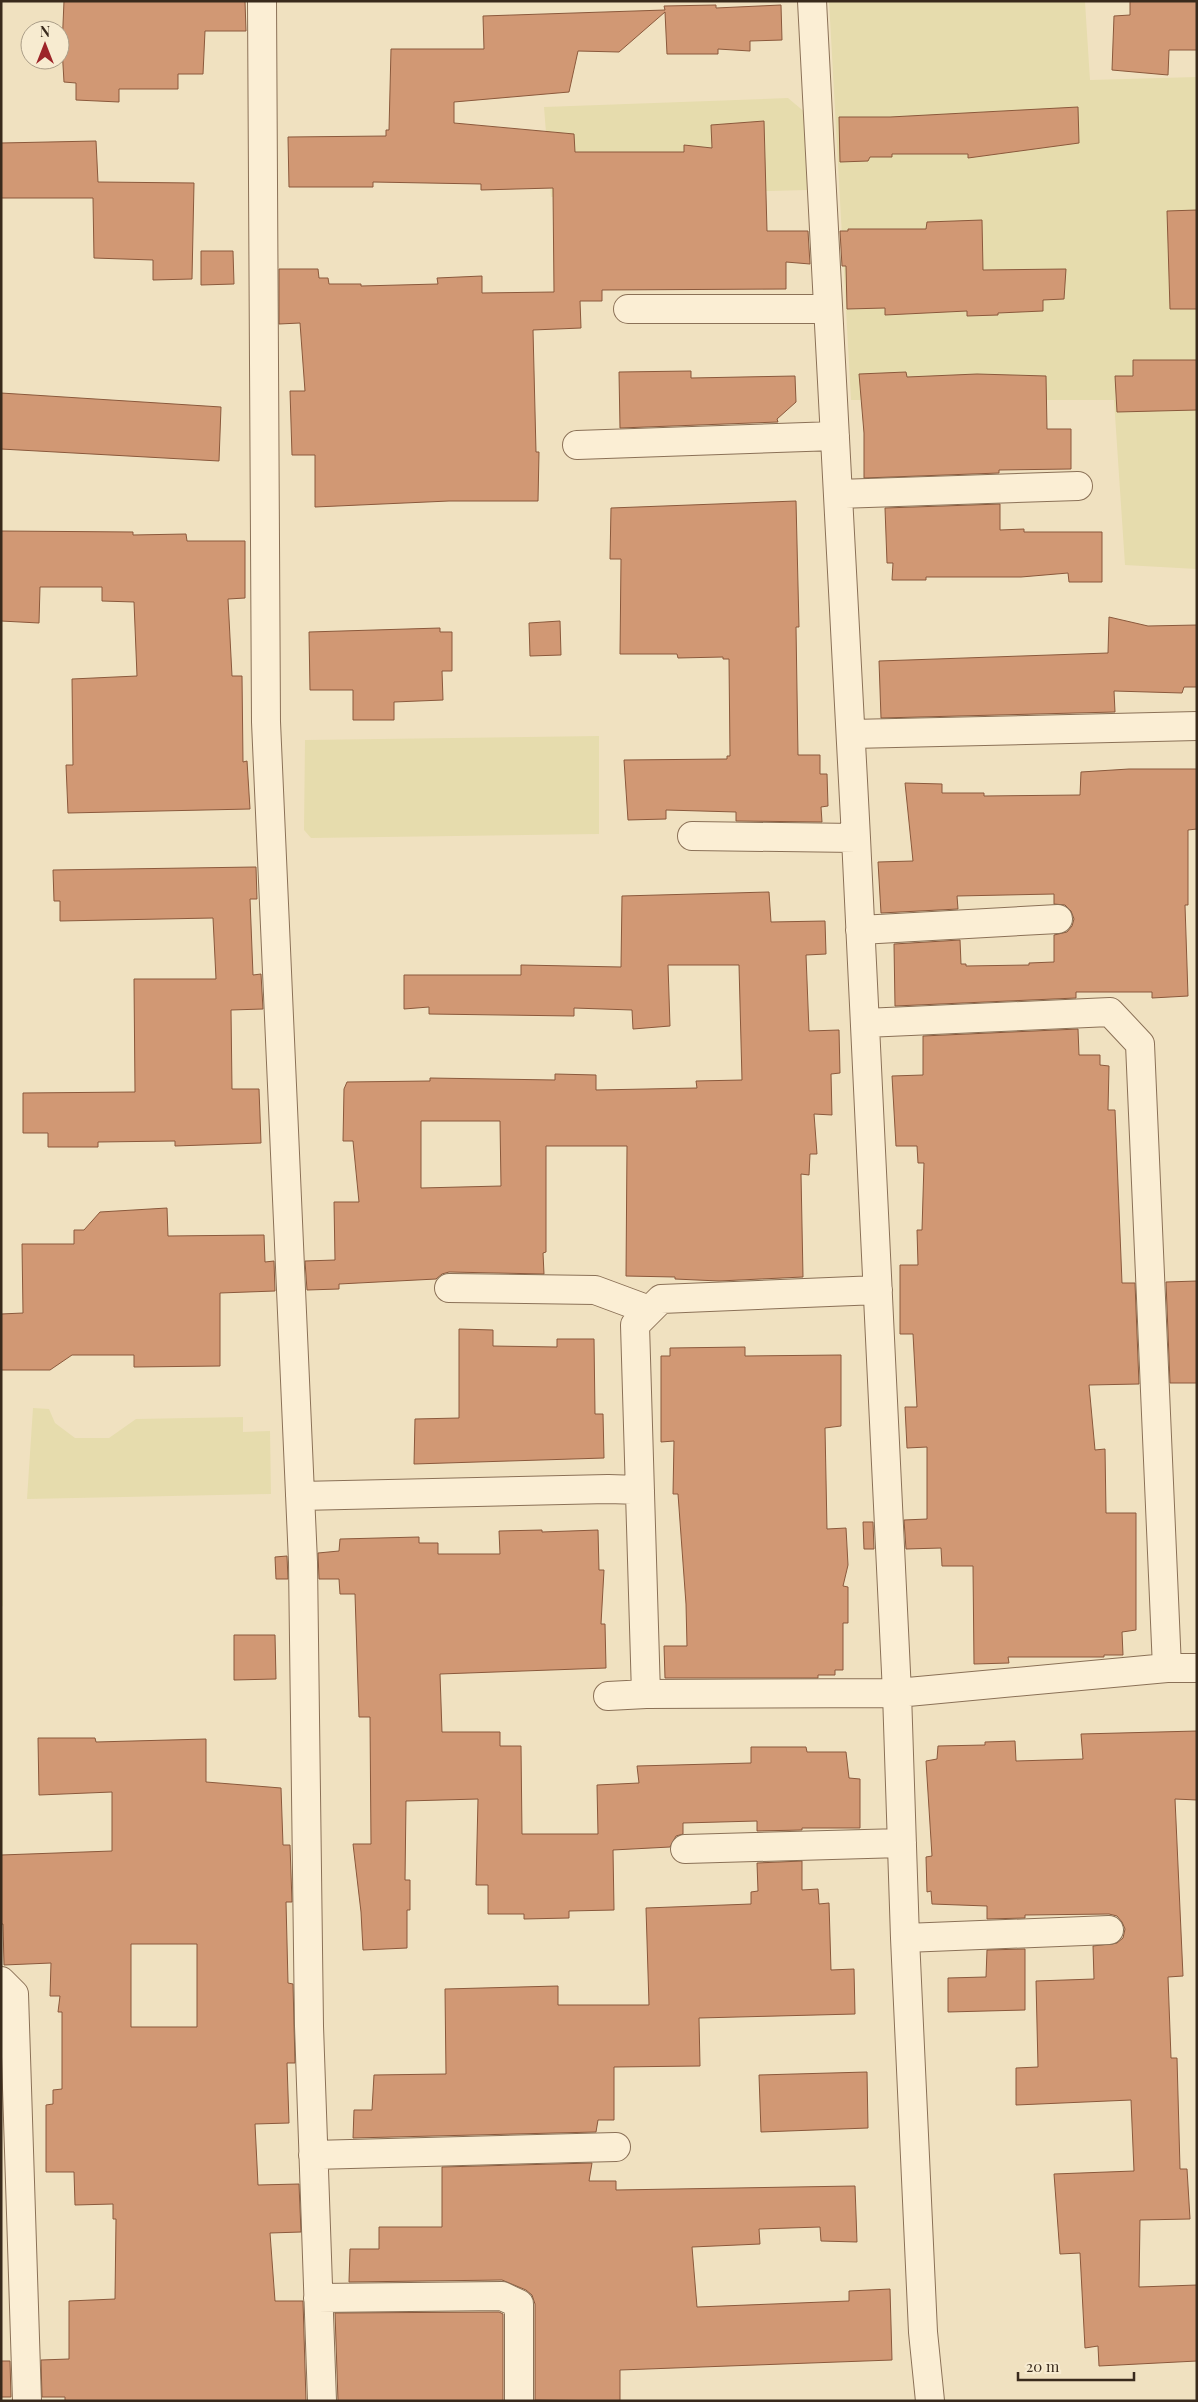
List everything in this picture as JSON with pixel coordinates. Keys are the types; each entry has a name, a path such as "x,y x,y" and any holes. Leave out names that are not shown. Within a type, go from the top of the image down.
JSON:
{"street":[{"path":"262,1 266,722 303,1562 309,2026 322,2401"},
{"path":"812,1 878,1290 897,1693 905,1938 923,2332 930,2401"},
{"path":"628,309 828,309"},
{"path":"576,445 835,436"},
{"path":"838,494 1078,486"},
{"path":"851,734 1197,726"},
{"path":"692,836 856,838"},
{"path":"860,930 1058,919"},
{"path":"865,1023 1110,1012 1140,1044 1167,1668"},
{"path":"449,1288 595,1290 649,1310"},
{"path":"646,1694 635,1325 661,1299 878,1290"},
{"path":"300,1496 608,1489 640,1490"},
{"path":"608,1696 646,1694 897,1693 1167,1668 1197,1668"},
{"path":"685,1849 902,1842"},
{"path":"905,1938 1109,1930"},
{"path":"1,1981 14,1994 10,2137 12,2290 27,2401"},
{"path":"313,2155 616,2147"},
{"path":"318,2298 502,2296 519,2304 519,2401"}],"shaded area":[{"path":"829,1 1085,2 1090,80 1197,77 1197,569 1125,565 1114,400 851,400"},
{"path":"788,98 807,114 807,190 551,197 544,107"},
{"path":"599,736 599,834 311,838 304,830 305,740"},
{"path":"1,1349 3,1606 1,1607"},
{"path":"33,1408 49,1409 55,1423 75,1438 109,1438 136,1419 243,1417 243,1432 270,1431 271,1494 27,1499"}],"building":[{"path":"64,1 245,1 246,31 205,31 203,74 178,74 178,89 119,89 119,102 76,100 76,83 64,82 63,70 70,70 70,20 63,20"},
{"path":"1130,1 1197,1 1197,50 1169,50 1168,75 1112,70 1114,16 1130,15"},
{"path":"716,5 716,8 781,5 782,40 750,41 750,51 718,49 718,54 667,54 665,12 619,52 578,51 569,92 454,102 454,123 574,134 575,152 684,152 684,145 712,148 711,125 764,121 767,231 808,231 810,264 786,262 786,289 602,290 602,301 580,301 581,328 533,330 536,452 539,452 538,501 449,501 315,507 315,455 292,455 290,391 305,391 300,323 279,324 279,269 318,269 319,278 328,278 329,284 361,284 361,286 438,284 437,278 482,276 482,293 554,292 553,188 481,190 481,184 373,182 373,187 289,187 288,137 386,136 386,130 389,130 391,49 484,49 483,16 665,10 664,6"},
{"path":"1078,107 1079,143 968,158 968,154 892,154 892,157 870,157 868,161 840,162 839,117 890,117"},
{"path":"96,141 98,182 194,183 192,279 153,280 153,260 94,258 93,198 1,198 1,143"},
{"path":"1197,210 1197,309 1170,309 1167,211"},
{"path":"982,220 983,270 1066,269 1064,299 1043,300 1043,311 998,313 998,315 967,316 967,311 885,315 885,308 847,309 846,266 842,266 840,231 848,231 848,229 926,229 927,222"},
{"path":"201,251 233,251 234,284 201,285"},
{"path":"1133,360 1197,360 1197,410 1117,412 1115,376 1133,376"},
{"path":"691,371 691,378 795,376 796,402 777,419 778,422 620,428 619,372"},
{"path":"906,372 907,377 977,374 1046,376 1047,429 1071,429 1071,469 999,470 999,473 864,478 864,433 859,374"},
{"path":"1,393 221,407 219,461 1,449"},
{"path":"796,501 799,627 796,627 798,755 820,755 820,774 827,774 828,806 821,807 822,822 736,821 736,812 666,810 666,819 628,820 624,760 727,759 727,756 730,756 729,659 723,659 723,657 678,658 677,654 620,654 621,559 610,559 611,508"},
{"path":"1000,504 1000,530 1024,529 1024,532 1102,532 1102,582 1069,582 1068,573 1021,577 926,577 926,580 892,580 893,563 887,563 885,508"},
{"path":"1,531 133,532 133,535 186,534 187,541 245,541 245,598 228,599 232,676 242,676 243,762 247,761 250,809 68,813 66,765 73,765 72,679 137,676 134,602 102,601 102,587 40,587 39,623 1,621"},
{"path":"1109,617 1148,626 1197,625 1197,687 1184,687 1182,693 1114,691 1115,712 881,718 879,661 1108,653"},
{"path":"560,621 561,655 530,656 529,623"},
{"path":"440,628 440,632 452,632 452,671 442,671 443,700 394,702 394,720 353,720 353,690 310,690 309,632"},
{"path":"1129,769 1197,769 1197,829 1188,830 1188,905 1185,905 1188,996 1152,998 1152,992 1076,992 1076,998 895,1006 894,944 960,940 961,964 966,964 966,966 1029,965 1029,963 1054,962 1054,935 1067,932 1072,926 1074,919 1071,911 1065,905 1054,904 1054,894 957,896 958,909 881,913 878,862 913,861 905,783 942,784 942,793 984,793 984,796 1080,795 1081,772"},
{"path":"256,867 257,899 250,899 253,975 261,974 263,1009 231,1010 232,1089 259,1089 261,1143 175,1146 175,1141 98,1142 98,1147 48,1147 48,1133 23,1133 23,1093 135,1092 134,979 216,979 213,918 60,921 60,901 54,901 53,870"},
{"path":"769,892 771,922 825,921 826,954 806,955 809,1031 839,1030 840,1073 831,1074 832,1115 814,1114 817,1154 810,1154 809,1175 801,1174 803,1277 719,1281 675,1279 675,1277 626,1276 627,1146 546,1146 546,1252 543,1253 544,1274 449,1272 442,1274 436,1279 339,1284 339,1289 307,1290 305,1261 335,1260 334,1202 359,1202 353,1141 343,1141 344,1089 347,1082 430,1081 430,1078 555,1080 555,1074 596,1075 596,1090 697,1088 696,1081 742,1080 739,965 668,965 670,1026 633,1029 632,1010 574,1008 574,1016 429,1014 429,1007 404,1009 404,975 521,975 521,965 621,967 622,896","holes":["421,1121 500,1121 501,1186 421,1188"]},
{"path":"1078,1029 1079,1055 1100,1055 1100,1065 1109,1066 1108,1110 1115,1110 1122,1283 1135,1283 1139,1384 1089,1385 1095,1450 1105,1449 1106,1513 1136,1513 1136,1630 1122,1632 1123,1655 1104,1655 1104,1657 1008,1657 1009,1663 974,1664 973,1566 942,1566 941,1548 906,1549 904,1520 927,1519 927,1447 907,1448 905,1407 917,1407 913,1334 900,1334 900,1265 918,1265 917,1230 922,1230 924,1163 918,1163 917,1146 896,1146 892,1076 923,1075 923,1036"},
{"path":"167,1208 168,1236 264,1235 265,1262 274,1261 275,1291 220,1293 220,1366 134,1367 134,1355 72,1355 50,1370 1,1370 1,1314 23,1313 22,1244 74,1244 74,1230 84,1230 100,1212"},
{"path":"1197,1281 1197,1383 1170,1383 1166,1282"},
{"path":"459,1329 493,1330 493,1346 557,1347 557,1339 594,1339 595,1414 603,1414 604,1458 414,1464 415,1419 459,1418"},
{"path":"745,1347 745,1356 841,1355 841,1426 825,1428 827,1529 846,1528 848,1565 843,1586 848,1587 848,1623 843,1623 843,1670 835,1670 835,1675 818,1675 818,1678 665,1678 664,1646 687,1646 678,1494 673,1494 674,1441 661,1442 661,1356 670,1356 670,1348"},
{"path":"863,1522 873,1522 874,1549 864,1549"},
{"path":"542,1530 542,1532 598,1530 599,1570 604,1570 601,1624 605,1624 606,1668 440,1674 442,1732 500,1732 500,1746 521,1746 522,1834 598,1834 597,1785 639,1783 637,1766 751,1763 751,1747 806,1747 807,1752 846,1752 849,1778 860,1779 860,1828 802,1828 802,1830 757,1831 757,1821 683,1823 683,1834 676,1836 670,1847 613,1850 614,1910 569,1911 569,1918 524,1919 524,1914 488,1914 488,1885 476,1885 478,1799 406,1801 405,1880 410,1880 410,1910 407,1910 407,1948 363,1950 361,1912 353,1844 371,1844 370,1717 359,1717 355,1594 340,1594 339,1579 319,1579 318,1553 339,1551 340,1539 419,1537 419,1543 438,1543 438,1554 500,1554 499,1531"},
{"path":"287,1556 288,1579 276,1579 275,1557"},
{"path":"234,1635 275,1635 276,1679 234,1680"},
{"path":"1197,1731 1197,1800 1175,1799 1183,1976 1168,1977 1171,2058 1177,2058 1180,2169 1187,2169 1190,2219 1140,2220 1139,2287 1197,2285 1197,2361 1099,2366 1098,2346 1085,2348 1080,2253 1060,2254 1054,2174 1134,2171 1131,2100 1016,2105 1016,2068 1038,2067 1036,1981 1094,1979 1093,1946 1117,1943 1123,1938 1125,1929 1117,1916 1109,1914 1025,1915 1025,1918 987,1919 987,1906 932,1904 931,1891 927,1892 926,1857 932,1856 926,1761 937,1759 938,1746 985,1745 985,1742 1015,1741 1016,1761 1083,1759 1081,1734"},
{"path":"38,1738 95,1738 96,1742 206,1739 206,1782 281,1788 283,1845 290,1845 292,1902 286,1902 288,1983 293,1984 295,2063 287,2063 289,2123 255,2124 258,2185 299,2184 301,2232 270,2233 275,2301 303,2301 306,2401 65,2401 65,2397 42,2397 41,2360 69,2359 69,2301 115,2299 116,2219 113,2219 113,2204 75,2205 74,2172 46,2172 46,2105 53,2104 53,2090 62,2089 62,2012 58,2012 60,1996 50,1996 51,1963 4,1965 3,1924 1,1924 1,1855 112,1851 112,1792 39,1795","holes":["131,1944 197,1944 197,2027 131,2027"]},
{"path":"802,1861 802,1890 818,1889 819,1904 829,1903 831,1970 854,1969 855,2014 699,2018 700,2066 614,2067 614,2120 598,2120 596,2132 353,2138 354,2110 372,2110 374,2075 446,2074 445,1989 558,1986 558,2005 649,2005 646,1908 751,1904 751,1892 758,1891 757,1863"},
{"path":"1025,1949 1025,2010 948,2012 948,1978 986,1977 987,1950"},
{"path":"867,2072 868,2128 761,2132 759,2075"},
{"path":"592,2163 589,2181 616,2181 616,2190 855,2186 857,2242 821,2241 820,2227 759,2229 760,2244 692,2247 697,2307 849,2301 849,2291 890,2289 892,2360 620,2370 620,2401 535,2400 535,2304 532,2295 526,2290 502,2280 349,2282 350,2249 379,2249 379,2227 442,2227 442,2167"},
{"path":"499,2312 503,2314 503,2401 338,2401 335,2313"},
{"path":"1,2361 10,2361 11,2397 1,2397"}]}
